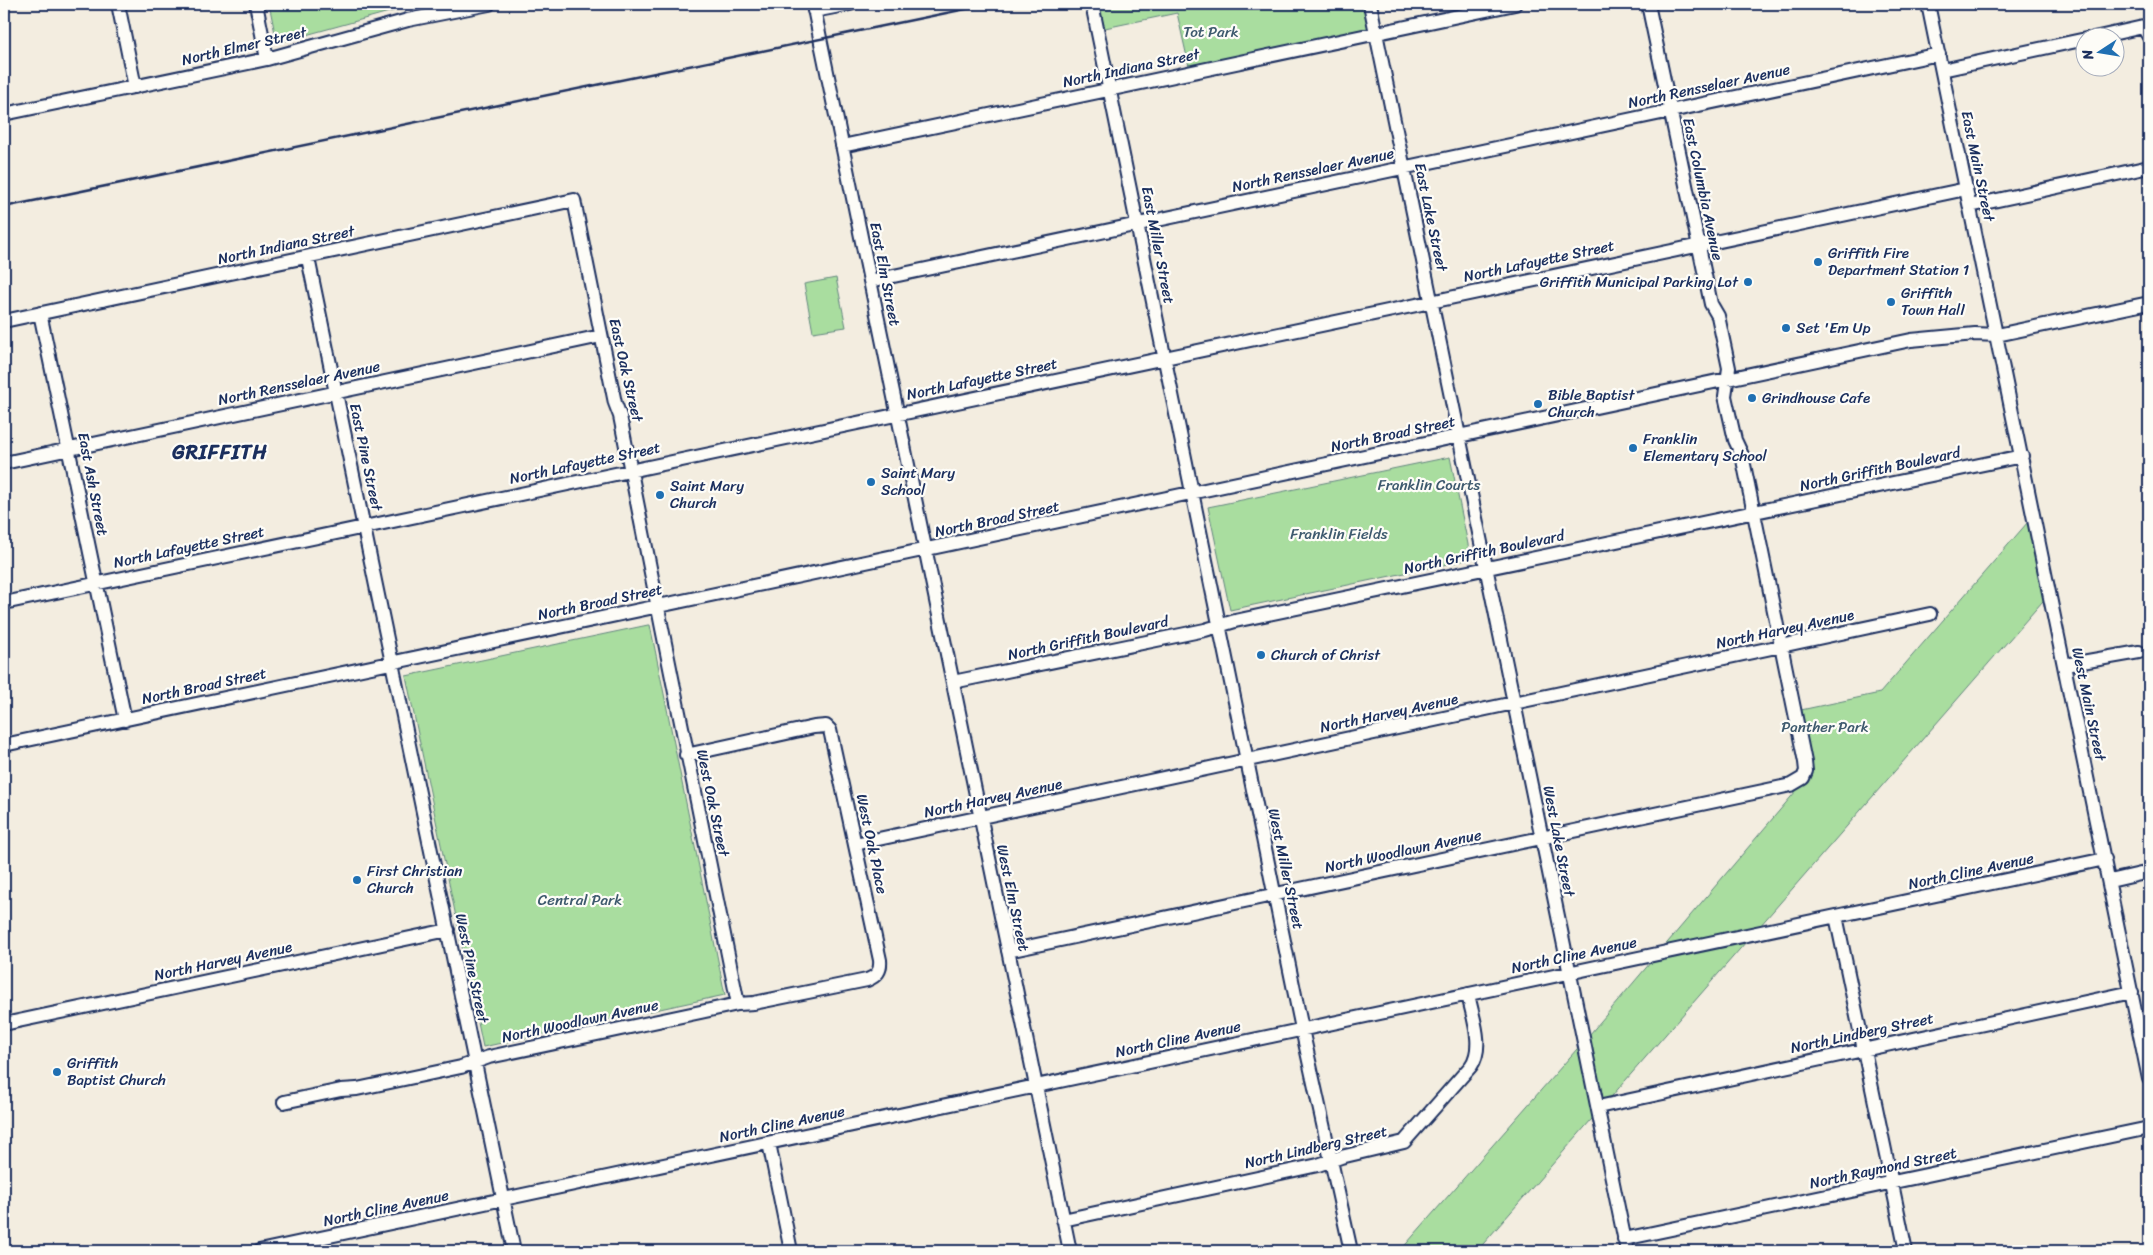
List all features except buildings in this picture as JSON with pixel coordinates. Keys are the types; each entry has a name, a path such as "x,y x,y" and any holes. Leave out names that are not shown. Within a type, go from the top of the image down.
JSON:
{"street":[{"path":"118,4 135,87"},
{"path":"256,4 268,59"},
{"name":"North Elmer Street","path":"4,114 268,59 408,20 489,4"},
{"path":"814,8 850,4"},
{"name":"East Miller Street","path":"1092,4 1192,493"},
{"name":"East Lake Street","path":"1370,4 1459,437"},
{"name":"North Indiana Street","path":"842,146 1515,4"},
{"name":"East Columbia Avenue","path":"1648,4 1711,304 1718,316 1729,368 1726,396 1735,440 1742,454 1805,762 1806,771 1803,778"},
{"name":"East Main Street","path":"1928,4 1997,335"},
{"name":"East Elm Street","path":"814,8 925,551"},
{"path":"2126,34 2146,32"},
{"path":"1942,70 2076,41"},
{"name":"North Rensselaer Avenue","path":"870,281 1939,54"},
{"path":"1970,206 2149,167"},
{"name":"North Lafayette Street","path":"4,603 1698,244 1966,189"},
{"name":"North Indiana Street","path":"4,321 574,200"},
{"name":"East Oak Street","path":"574,200 658,607"},
{"name":"East Pine Street","path":"308,258 392,663"},
{"name":"North Broad Street","path":"4,745 925,551 1911,340 1975,334 1997,335 2149,303"},
{"name":"East Ash Street","path":"40,313 70,449 125,720"},
{"name":"West Main Street","path":"1997,335 2149,1079"},
{"name":"North Rensselaer Avenue","path":"4,463 601,336"},
{"name":"West Lake Street","path":"1459,437 1626,1245"},
{"name":"North Griffith Boulevard","path":"952,682 2022,456"},
{"name":"West Miller Street","path":"1192,493 1302,1029 1351,1251"},
{"name":"West Elm Street","path":"925,551 1070,1251"},
{"name":"West Oak Street","path":"658,607 686,754 738,1004"},
{"name":"North Harvey Avenue","path":"855,844 1930,614"},
{"path":"2064,665 2139,652"},
{"name":"West Pine Street","path":"392,663 514,1251"},
{"name":"West Oak Place","path":"686,754 814,727 826,726 830,730 880,970"},
{"name":"North Woodlawn Avenue","path":"1008,951 1791,785 1803,778"},
{"name":"North Cline Avenue","path":"259,1251 2105,859"},
{"path":"2110,881 2149,872"},
{"path":"1836,916 1906,1251"},
{"name":"North Harvey Avenue","path":"4,1024 448,930"},
{"name":"North Woodlawn Avenue","path":"284,1102 461,1067 499,1055 738,1004 754,1003 867,980 880,970"},
{"name":"North Lindberg Street","path":"1598,1107 2132,992"},
{"name":"North Lindberg Street","path":"1063,1220 1318,1165 1404,1142 1471,1066 1477,1056 1478,1048 1468,994"},
{"name":"North Raymond Street","path":"1626,1245 1892,1183 2149,1128"},
{"path":"769,1143 791,1251"}],"green space":[{"path":"269,4 432,4 407,7 277,43"},
{"name":"Tot Park","path":"1097,4 1364,4 1369,28 1189,66 1177,13 1105,28"},
{"path":"836,278 846,327 813,332 804,284"},
{"name":"Franklin Fields","path":"1450,457 1471,559 1230,610 1208,507"},
{"name":"Panther Park","path":"2034,515 2049,594 1477,1251 1400,1251 1584,1041 1813,771 1801,710 1880,693"},
{"name":"Central Park","path":"650,625 725,995 483,1047 406,676"}],"railway":[{"path":"4,207 990,4"}],"place":[{"name":"Griffith Fire Department Station 1","path":"1818,262"},
{"name":"Griffith Municipal Parking Lot","path":"1748,282"},
{"name":"Griffith Town Hall","path":"1891,302"},
{"name":"Set 'Em Up","path":"1786,328"},
{"name":"Grindhouse Cafe","path":"1752,398"},
{"name":"Bible Baptist Church","path":"1538,404"},
{"name":"Franklin Elementary School","path":"1633,448"},
{"name":"Saint Mary School","path":"871,482"},
{"name":"Saint Mary Church","path":"660,495"},
{"name":"Church of Christ","path":"1261,655"},
{"name":"First Christian Church","path":"357,880"},
{"name":"Griffith Baptist Church","path":"57,1072"}],"district":[{"name":"GRIFFITH","path":"220,452"}],"park label":[{"name":"Franklin Courts","path":"1429,485"}]}
